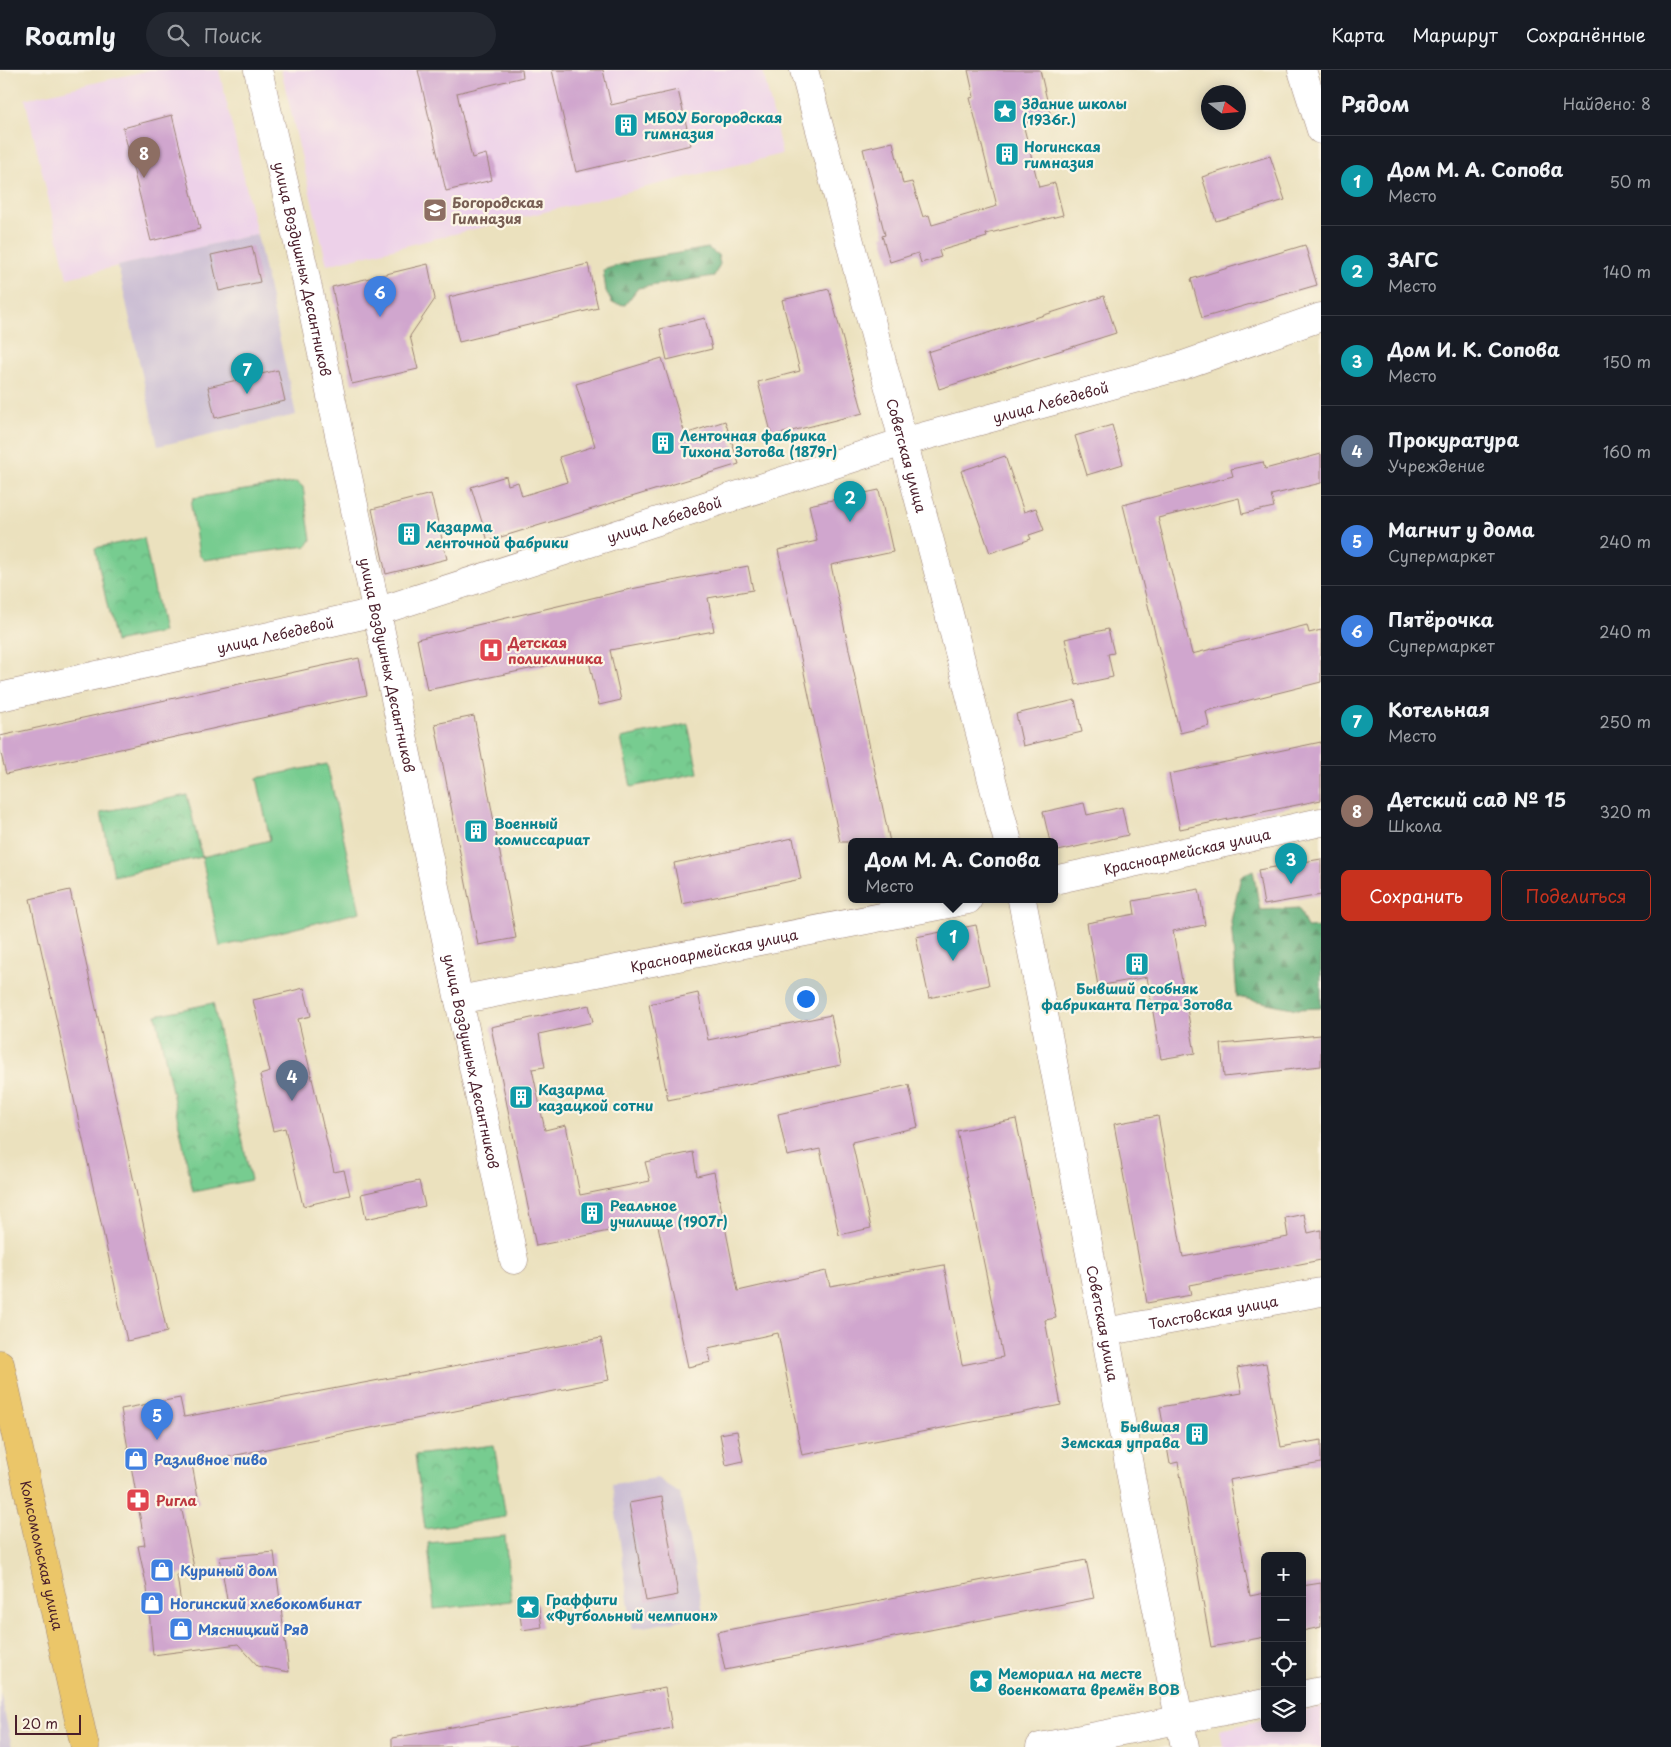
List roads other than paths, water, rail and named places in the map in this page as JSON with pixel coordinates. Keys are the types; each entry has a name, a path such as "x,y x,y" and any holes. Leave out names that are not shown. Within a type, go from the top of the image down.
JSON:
{"main road":[{"name":"Комсомольская улица","path":"0,1364 85,1747"}],"street":[{"name":"улица Воздушных Десантников","path":"258,70 304,269 514,1260"},
{"name":"Советская улица","path":"804,70 1007,838"},
{"path":"1302,70 1321,130"},
{"name":"улица Лебедевой","path":"0,697 376,612 903,442 1178,367 1321,317"},
{"name":"Красноармейская улица","path":"1058,879 1321,822"},
{"name":"Красноармейская улица","path":"460,1000 953,903"},
{"name":"Советская улица","path":"1023,903 1105,1332 1140,1526 1183,1734"},
{"name":"Толстовская улица","path":"1105,1332 1321,1292"},
{"path":"1306,1694 1321,1692"},
{"path":"1040,1747 1183,1734 1261,1705"}],"place":[{"name":"Здание школы (1936г.)","path":"1005,111"},
{"name":"МБОУ Богородская гимназия","path":"626,125"},
{"name":"Ногинская гимназия","path":"1007,154"},
{"name":"Детский сад № 15","path":"144,178"},
{"name":"Богородская Гимназия","path":"435,210"},
{"name":"Пятёрочка","path":"380,317"},
{"name":"Котельная","path":"247,394"},
{"name":"Ленточная фабрика Тихона Зотова (1879г)","path":"663,443"},
{"name":"ЗАГС","path":"850,522"},
{"name":"Казарма ленточной фабрики","path":"409,534"},
{"name":"Детская поликлиника","path":"491,650"},
{"name":"Военный комиссариат","path":"476,831"},
{"name":"Дом И. К. Сопова","path":"1291,884"},
{"name":"Дом М. А. Сопова","path":"953,961"},
{"name":"Бывший особняк фабриканта Петра Зотова","path":"1137,964"},
{"name":"Казарма казацкой сотни","path":"521,1097"},
{"name":"Прокуратура","path":"292,1101"},
{"name":"Реальное училище (1907г)","path":"592,1213"},
{"name":"Бывшая Земская управа","path":"1197,1434"},
{"name":"Магнит у дома","path":"157,1440"},
{"name":"Разливное пиво","path":"136,1459"},
{"name":"Ригла","path":"138,1500"},
{"name":"Куриный дом","path":"162,1570"},
{"name":"Ногинский хлебокомбинат","path":"152,1603"},
{"name":"Граффити «Футбольный чемпион»","path":"528,1607"},
{"name":"Мясницкий Ряд","path":"181,1629"},
{"name":"Мемориал на месте военкомата времён ВОВ","path":"981,1681"}]}
